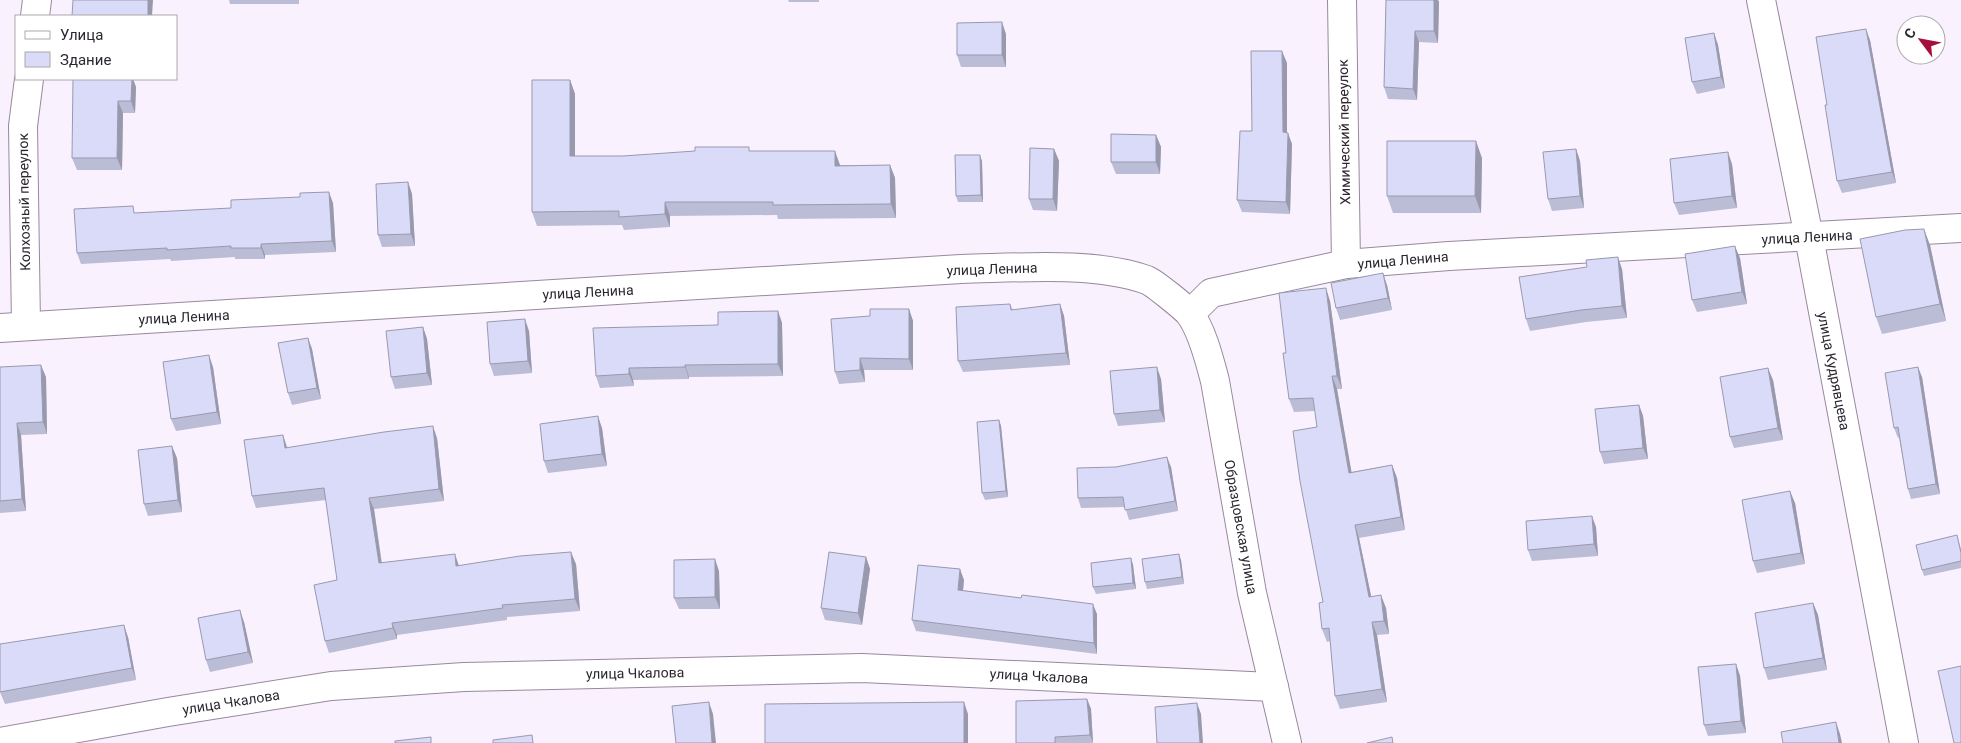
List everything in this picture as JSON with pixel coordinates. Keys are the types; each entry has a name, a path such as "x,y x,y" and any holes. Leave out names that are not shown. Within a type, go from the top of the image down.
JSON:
{"street":[{"path":"35,15 37,0"},
{"name":"Химический переулок","path":"1342,0 1346,264"},
{"name":"улица Кудрявцева","path":"1761,0 1809,237 1904,743"},
{"name":"Колхозный переулок","path":"13,327 28,80"},
{"name":"улица Ленина","path":"13,327 941,271 1042,267 1102,270 1149,281 1190,314 1212,293 1346,264 1458,255 1961,228"},
{"name":"Образцовская улица","path":"1190,314 1208,353 1215,381 1252,593 1287,743"},
{"name":"улица Чкалова","path":"0,742 158,713 331,686 464,677 862,668 1274,687"}],"building":[{"path":"73,0 148,0 148,15 72,15"},
{"path":"1386,0 1434,0 1434,31 1415,31 1413,89 1384,87"},
{"path":"1002,22 1002,55 957,55 957,23"},
{"path":"1866,29 1892,172 1837,181 1816,37"},
{"path":"1714,33 1721,77 1692,82 1685,38"},
{"path":"1251,51 1282,51 1283,132 1288,133 1286,202 1237,200 1240,131 1252,131"},
{"path":"73,80 132,80 131,101 118,101 117,158 72,158"},
{"path":"532,80 570,80 570,156 623,156 695,151 695,147 749,147 749,151 835,151 835,166 890,165 891,204 773,205 773,202 665,202 665,214 619,217 619,211 532,212"},
{"path":"1111,134 1156,135 1156,162 1111,162"},
{"path":"1387,141 1476,141 1475,196 1387,196"},
{"path":"1030,148 1054,149 1053,199 1029,199"},
{"path":"1576,149 1580,196 1548,199 1543,152"},
{"path":"1728,152 1732,196 1674,203 1670,159"},
{"path":"955,155 980,155 981,195 956,196"},
{"path":"408,182 411,234 378,235 376,184"},
{"path":"329,192 332,241 261,244 261,248 231,248 231,246 77,253 74,209 133,206 134,213 231,208 231,200 300,197 300,193"},
{"path":"1924,229 1940,304 1876,317 1860,239 1905,230"},
{"path":"1735,246 1742,292 1692,300 1685,254"},
{"path":"1618,257 1622,306 1581,310 1526,319 1519,277 1587,267 1586,260"},
{"path":"1383,273 1388,298 1336,308 1331,283"},
{"path":"1326,288 1337,376 1332,376 1349,473 1392,465 1401,517 1355,525 1369,597 1381,595 1384,621 1372,622 1382,689 1335,696 1329,628 1322,629 1319,603 1323,602 1300,481 1293,431 1317,427 1313,398 1289,399 1283,353 1286,353 1279,293"},
{"path":"1010,304 1011,310 1060,304 1066,353 958,361 956,307"},
{"path":"870,309 909,309 909,359 860,358 860,370 835,372 831,319 870,316"},
{"path":"778,311 778,364 629,368 629,374 596,376 593,328 718,325 718,312"},
{"path":"525,319 528,361 490,364 487,322"},
{"path":"423,327 427,373 391,377 386,331"},
{"path":"308,338 317,388 288,393 278,343"},
{"path":"209,355 217,412 171,419 163,362"},
{"path":"41,365 43,422 17,423 22,499 0,501 0,367"},
{"path":"1157,367 1160,410 1114,414 1110,371"},
{"path":"1918,367 1936,484 1908,489 1898,427 1894,428 1885,373"},
{"path":"1768,368 1778,428 1730,437 1720,377"},
{"path":"1639,405 1643,448 1600,452 1595,409"},
{"path":"598,416 602,454 544,461 540,424"},
{"path":"999,420 1006,491 982,493 977,422"},
{"path":"433,426 439,489 369,498 379,563 455,554 456,566 520,556 571,552 575,599 502,605 503,608 392,623 393,628 325,641 314,585 337,580 324,488 252,496 244,440 283,435 285,448"},
{"path":"172,446 178,500 144,504 138,450"},
{"path":"1167,457 1175,501 1125,510 1123,497 1078,498 1077,468 1116,467"},
{"path":"1790,491 1801,553 1753,561 1742,500"},
{"path":"1592,516 1594,544 1528,550 1526,521"},
{"path":"1957,535 1961,561 1922,570 1916,545"},
{"path":"829,552 866,557 858,613 821,608"},
{"path":"1179,554 1182,577 1145,582 1142,559"},
{"path":"1131,558 1133,583 1093,587 1091,563"},
{"path":"715,559 715,597 674,598 674,560"},
{"path":"918,565 960,569 958,590 1021,598 1022,595 1093,604 1094,643 912,620"},
{"path":"1813,603 1823,658 1764,668 1755,613"},
{"path":"240,610 248,652 206,660 198,618"},
{"path":"124,625 132,668 0,692 0,644"},
{"path":"1736,664 1741,721 1704,725 1698,667"},
{"path":"1961,666 1961,743 1954,743 1938,671"},
{"path":"1087,699 1090,735 1055,737 1055,743 1016,743 1016,701"},
{"path":"709,702 712,743 676,743 672,706"},
{"path":"964,702 964,743 765,743 765,704"},
{"path":"1197,703 1200,743 1157,743 1155,707"},
{"path":"1836,722 1839,743 1783,743 1781,732"},
{"path":"532,735 533,743 493,743 493,740"},
{"path":"431,737 431,743 395,743 395,741"},
{"path":"1392,737 1393,743 1367,743"}]}
